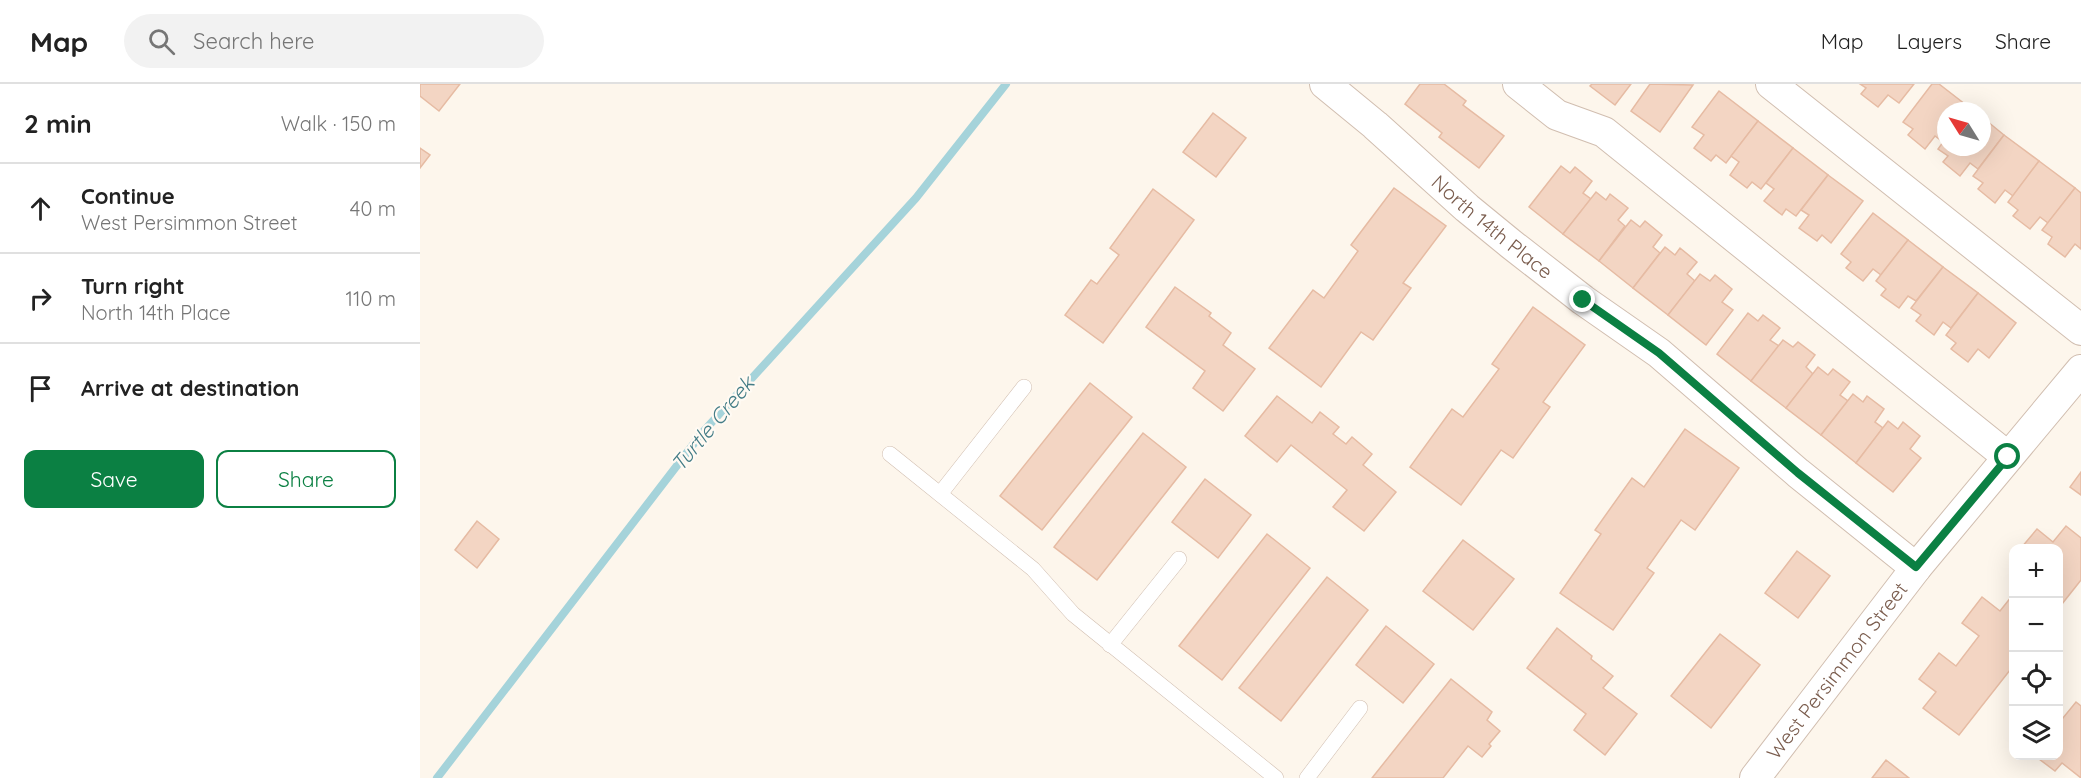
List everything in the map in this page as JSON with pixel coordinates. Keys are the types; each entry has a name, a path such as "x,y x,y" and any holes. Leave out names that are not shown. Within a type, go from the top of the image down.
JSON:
{"street":[{"name":"North 14th Place","path":"1325,84 1502,237 1583,300 1659,353 1798,473 1916,567"},
{"path":"1518,84 1557,115 1604,132 2008,457"},
{"path":"1771,84 2081,330"},
{"name":"West Persimmon Street","path":"1755,778 1916,567 2081,370"}],"lane":[{"path":"940,494 1024,387"},
{"path":"890,454 1033,569 1072,614 1276,778"},
{"path":"1110,645 1179,559"},
{"path":"1306,778 1360,708"}],"building":[{"path":"420,84 460,84 439,111 420,96"},
{"path":"1420,84 1444,84 1466,101 1463,105 1504,136 1479,168 1439,137 1442,133 1405,104"},
{"path":"1592,84 1631,84 1615,105 1590,86"},
{"path":"1650,84 1693,85 1660,132 1631,111"},
{"path":"1860,84 1914,84 1899,103 1888,95 1878,107 1861,94 1866,88"},
{"path":"1932,84 1939,84 1962,102 1937,102 1937,138 1935,136 1925,149 1908,135 1913,129 1903,122"},
{"path":"1719,91 1758,121 1726,163 1716,155 1711,161 1694,148 1704,135 1692,127"},
{"path":"1213,113 1246,138 1216,177 1183,152"},
{"path":"1758,121 1793,148 1761,189 1752,182 1747,188 1730,175 1739,162 1731,156"},
{"path":"1991,124 2004,135 1991,152"},
{"path":"2004,135 2039,161 2013,196 2005,190 1995,203 1978,189 1983,183 1973,176 1988,156 1991,156 1991,152"},
{"path":"420,148 430,155 420,168"},
{"path":"1793,148 1828,175 1796,216 1786,209 1782,215 1764,201 1774,189 1766,183"},
{"path":"1948,156 1988,156 1978,169 1970,163 1960,176 1943,162"},
{"path":"2039,161 2075,188 2048,223 2040,217 2030,229 2013,216 2018,210 2008,202"},
{"path":"1561,166 1570,173 1575,167 1592,181 1583,193 1591,199 1563,234 1529,207"},
{"path":"1828,175 1863,201 1831,243 1822,235 1817,241 1799,228 1809,215 1801,210"},
{"path":"1394,188 1446,226 1403,283 1411,288 1373,340 1361,332 1321,387 1269,348 1313,290 1324,298 1358,251 1351,245"},
{"path":"2075,188 2081,193 2081,249 2075,244 2065,257 2048,244 2052,237 2042,230"},
{"path":"1153,189 1194,220 1103,343 1065,315 1091,280 1097,284 1119,255 1110,248"},
{"path":"1596,192 1606,200 1610,194 1628,208 1618,220 1625,226 1599,261 1563,234"},
{"path":"1873,213 1908,240 1881,275 1873,269 1863,281 1846,268 1851,262 1841,254"},
{"path":"1631,220 1640,227 1645,221 1662,235 1653,247 1660,253 1633,288 1599,261"},
{"path":"1908,240 1943,267 1916,301 1908,296 1899,308 1881,295 1886,289 1876,281"},
{"path":"1665,247 1675,255 1680,248 1697,262 1687,274 1695,281 1668,315 1633,288"},
{"path":"1943,267 1978,293 1951,328 1943,322 1934,335 1916,321 1921,315 1911,308"},
{"path":"1700,274 1710,281 1715,275 1732,289 1722,302 1733,310 1706,345 1668,315"},
{"path":"1175,287 1211,313 1209,316 1231,333 1223,345 1255,369 1223,411 1193,388 1205,371 1146,327"},
{"path":"1978,293 2016,323 1989,358 1978,349 1968,362 1951,349 1956,343 1946,335"},
{"path":"1533,307 1585,345 1543,402 1550,407 1513,458 1501,450 1461,505 1410,467 1452,409 1463,417 1499,369 1492,364"},
{"path":"1748,313 1758,321 1763,315 1780,328 1770,340 1779,346 1751,381 1717,354"},
{"path":"1783,340 1793,347 1798,342 1815,355 1806,367 1813,374 1786,408 1751,381"},
{"path":"1818,367 1828,375 1833,369 1850,382 1840,395 1848,401 1821,435 1786,408"},
{"path":"1090,383 1132,417 1042,530 1000,496"},
{"path":"1853,394 1863,402 1867,396 1884,409 1875,422 1883,428 1856,463 1821,435"},
{"path":"1277,396 1312,423 1320,412 1339,427 1333,434 1346,444 1352,437 1372,454 1363,465 1396,492 1364,531 1333,507 1347,490 1291,445 1277,462 1245,436"},
{"path":"1888,421 1898,429 1903,422 1920,436 1910,449 1921,458 1893,492 1856,463"},
{"path":"1685,429 1739,468 1695,530 1681,520 1647,568 1654,573 1613,630 1560,593 1601,534 1595,530 1632,478 1644,487"},
{"path":"1143,433 1186,467 1097,580 1054,547"},
{"path":"2081,472 2081,495 2070,487"},
{"path":"1205,479 1251,515 1218,558 1172,522"},
{"path":"477,521 499,539 477,568 455,550"},
{"path":"2066,526 2081,538 2081,580 2063,603 2063,544 2024,544 2037,529 2053,542"},
{"path":"1267,534 1310,568 1222,680 1179,646"},
{"path":"1463,540 1514,579 1473,630 1423,591"},
{"path":"1797,551 1830,576 1798,618 1765,593"},
{"path":"1327,577 1368,610 1281,721 1239,688"},
{"path":"1982,597 2000,611 2009,600 2009,671 1959,735 1923,708 1936,692 1919,679 1939,653 1956,666 1979,636 1962,623"},
{"path":"1386,626 1434,664 1403,703 1356,665"},
{"path":"1557,628 1613,676 1603,688 1637,714 1605,755 1574,730 1586,714 1527,668"},
{"path":"1720,634 1760,665 1711,728 1671,696"},
{"path":"1451,679 1492,712 1487,720 1500,731 1489,744 1491,746 1482,757 1468,746 1443,778 1372,778"},
{"path":"2076,702 2081,706 2081,778 2062,763 2055,771 2040,760 2063,760 2063,718"},
{"path":"1886,760 1909,778 1872,778"}],"waterway":[{"name":"Turtle Creek","path":"437,778 702,433 916,198 1006,84"}],"route":[{"path":"1583,300 1659,353 1798,473 1916,567 2008,457"}]}
